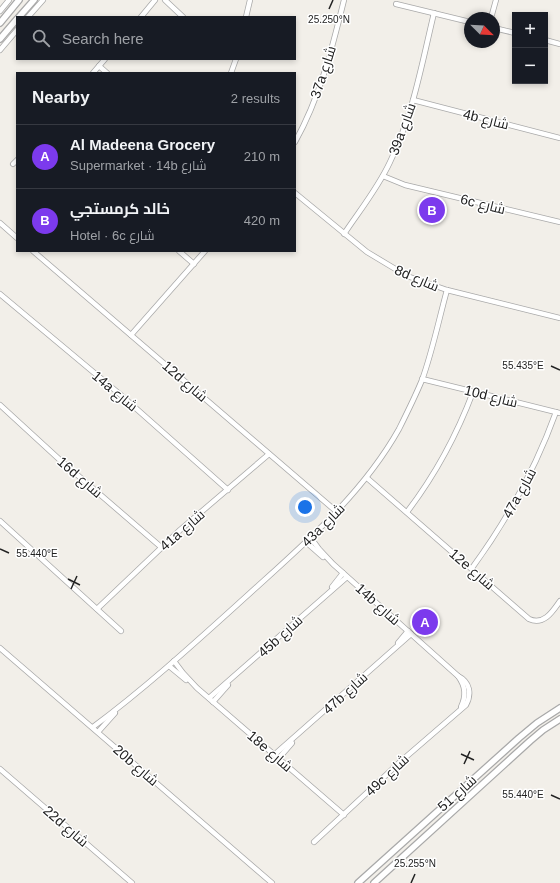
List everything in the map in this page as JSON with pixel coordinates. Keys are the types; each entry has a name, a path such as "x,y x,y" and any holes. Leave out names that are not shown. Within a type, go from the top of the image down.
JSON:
{"street":[{"path":"0,11 9,0"},
{"path":"0,23 19,0"},
{"path":"20,16 34,0"},
{"path":"29,16 43,0"},
{"path":"142,16 155,0"},
{"path":"165,0 182,16"},
{"path":"246,16 250,0"},
{"name":"37a شارع","path":"296,140 320,88 344,0"},
{"path":"493,12 496,0"},
{"path":"396,4 464,20"},
{"name":"39a شارع","path":"344,234 369,199 383,176 401,138 413,100 434,13"},
{"path":"0,39 16,20"},
{"path":"500,29 512,32"},
{"path":"0,50 16,31"},
{"path":"548,41 560,44"},
{"path":"93,72 104,60"},
{"path":"231,72 236,60"},
{"path":"99,66 106,72"},
{"name":"4b شارع","path":"413,100 560,138"},
{"path":"13,164 16,161"},
{"name":"6c شارع","path":"383,176 405,185 560,222"},
{"name":"8d شارع","path":"296,194 367,252 394,269 420,281 447,290 560,318"},
{"path":"0,223 16,237"},
{"name":"12d شارع","path":"34,252 337,512"},
{"path":"180,252 194,264"},
{"path":"131,336 204,252"},
{"name":"43a شارع","path":"93,727 169,666 311,538 337,512 367,478 398,430 422,379 447,290"},
{"name":"14a شارع","path":"0,294 122,396 228,490"},
{"name":"10d شارع","path":"422,379 558,412"},
{"path":"407,512 424,490 453,441 473,392"},
{"name":"16d شارع","path":"0,405 60,460 161,547"},
{"name":"47a شارع","path":"472,568 498,531 521,492 558,412"},
{"name":"41a شارع","path":"97,609 161,547 269,454"},
{"name":"12e شارع","path":"367,478 472,568 527,618 532,621 547,618 560,601"},
{"path":"0,522 121,631"},
{"name":"14b شارع","path":"311,538 333,564"},
{"name":"14b شارع","path":"306,542 333,564 458,676 468,694"},
{"name":"45b شارع","path":"209,698 234,678 327,595 345,575"},
{"name":"47b شارع","path":"277,757 298,735 410,633"},
{"name":"20b شارع","path":"0,648 272,883"},
{"name":"18e شارع","path":"174,661 197,688"},
{"name":"18e شارع","path":"169,666 209,698 344,814"},
{"name":"45b شارع","path":"213,702 234,678"},
{"name":"49c شارع","path":"314,842 460,709 468,694"},
{"name":"43a شارع","path":"98,732 121,706"},
{"name":"شارع 51","path":"358,883 519,738 537,723 560,708"},
{"name":"شارع 51","path":"374,883 530,741 560,719"},
{"name":"22d شارع","path":"0,769 132,883"}],"place":[{"name":"خالد كرمستجي","path":"432,210"},
{"name":"Al Madeena Grocery","path":"425,622"}]}
